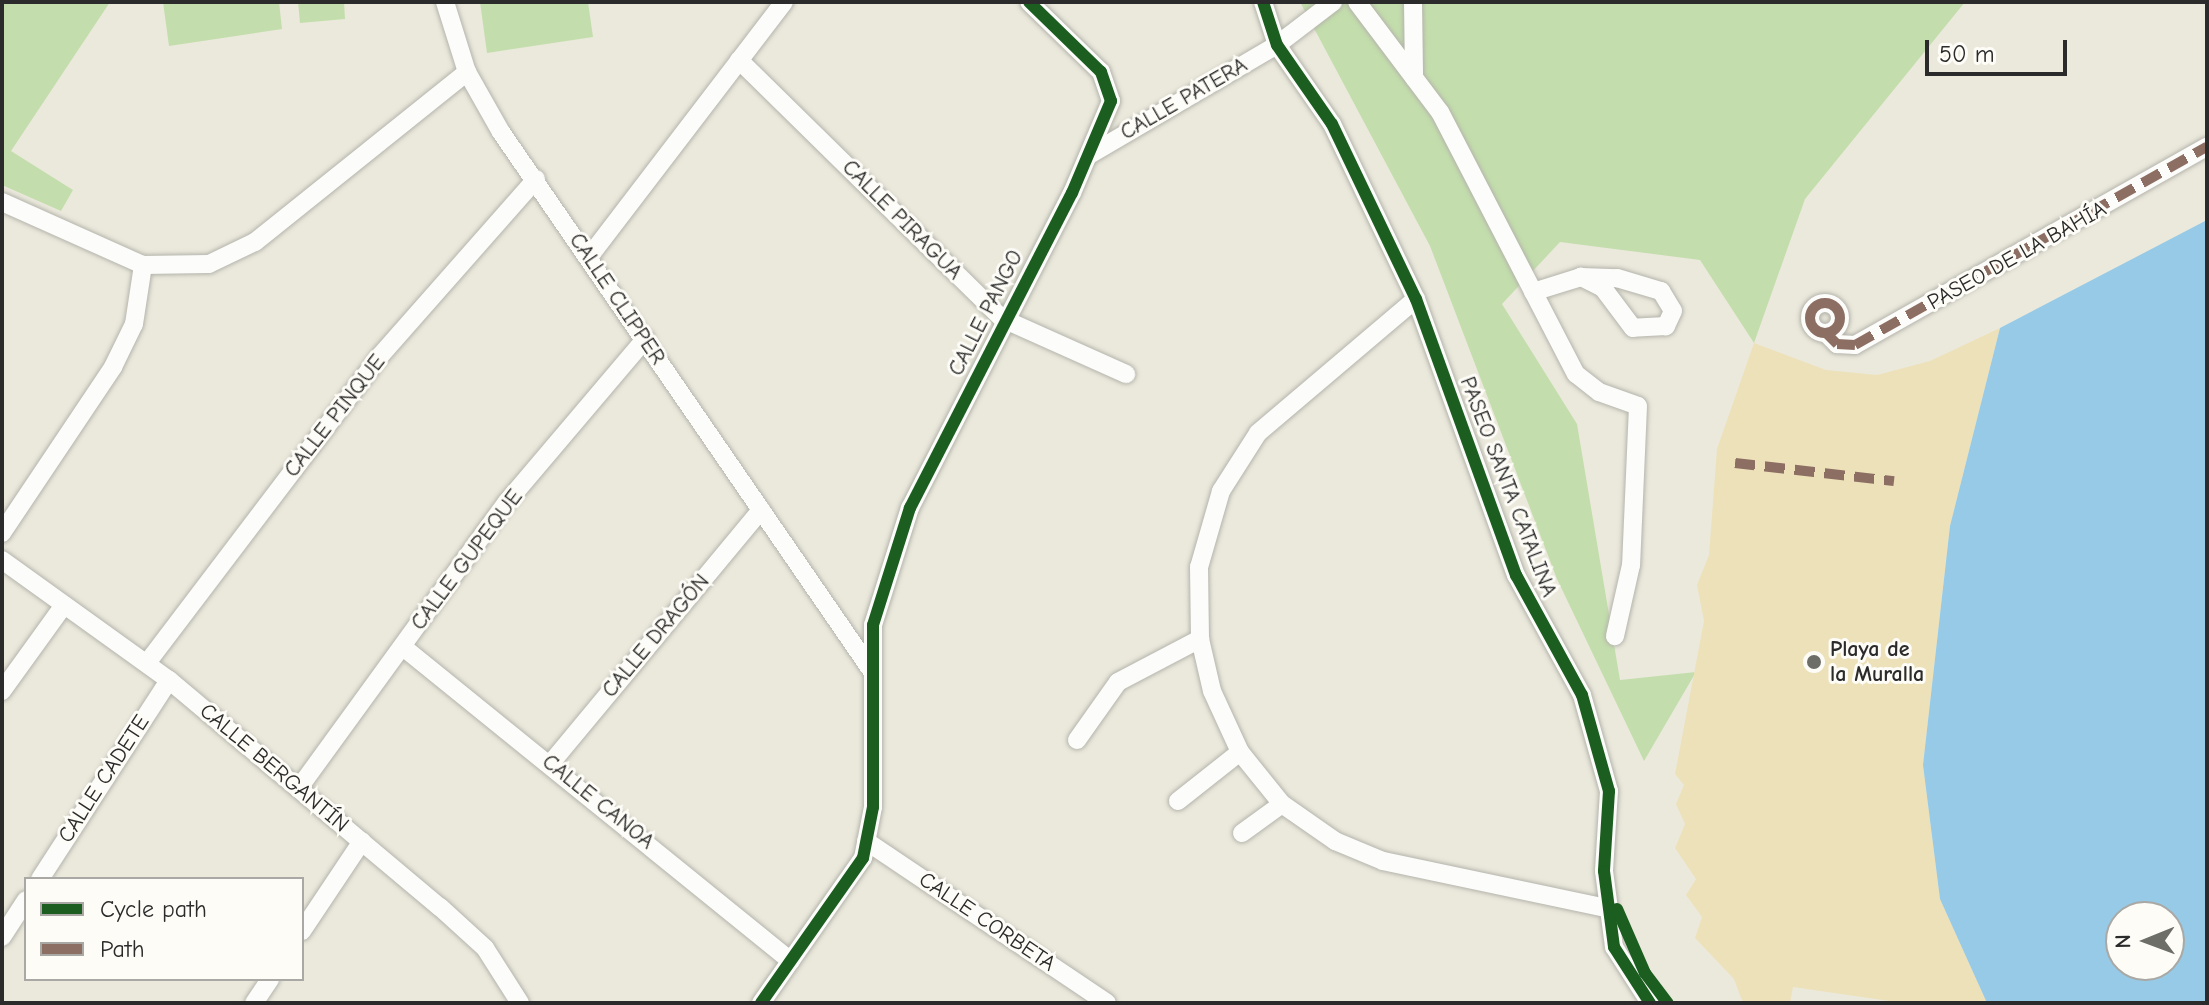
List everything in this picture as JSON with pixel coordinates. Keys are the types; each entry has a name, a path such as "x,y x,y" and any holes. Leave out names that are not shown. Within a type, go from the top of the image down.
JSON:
{"street":[{"name":"CALLE CLIPPER","path":"445,2 467,72 536,179 871,670"},
{"path":"589,257 784,2"},
{"name":"CALLE PANGO","path":"871,670 873,625 910,508 1003,319 1091,154 1111,101 1101,72 1029,2"},
{"name":"PASEO SANTA CATALINA","path":"1263,2 1277,45 1332,124 1416,299 1516,575 1598,738 1609,791 1606,908 1614,947 1650,1003"},
{"name":"CALLE PATERA","path":"1091,154 1277,45 1333,2"},
{"path":"1357,2 1440,112 1576,374 1599,392 1638,406 1631,565 1615,636"},
{"path":"1413,2 1414,78"},
{"name":"CALLE PIRAGUA","path":"739,60 1003,319 1126,374"},
{"path":"2,202 143,265 209,264 255,242 467,72"},
{"name":"PASEO DE LA BAHÍA","path":"1826,333 1837,344 1855,345 2207,147"},
{"name":"CALLE PINQUE","path":"147,663 380,356 536,179"},
{"path":"2,533 113,367 134,324 143,265"},
{"path":"1533,292 1581,277 1661,291 1673,311 1666,326 1633,328 1603,288 1581,277"},
{"path":"1416,299 1258,433 1221,491 1199,567 1200,639 1212,691 1240,752 1282,804 1335,841 1383,861 1606,908"},
{"name":"CALLE GUPEQUE","path":"299,788 507,502 645,339"},
{"name":"CALLE DRAGÓN","path":"551,763 761,510"},
{"name":"CALLE BERGANTÍN","path":"2,560 169,680 362,841 485,948 520,1003"},
{"path":"2,691 64,605"},
{"path":"1077,740 1118,682 1200,639"},
{"name":"CALLE CANOA","path":"403,647 551,763 791,961"},
{"path":"761,1003 863,858 873,807 871,670"},
{"name":"CALLE CADETE","path":"41,877 169,680"},
{"path":"1178,801 1240,752"},
{"path":"1242,833 1282,804"},
{"path":"304,928 362,841"},
{"name":"CALLE CORBETA","path":"866,841 1107,1003"},
{"path":"2,937 24,903"},
{"path":"254,1003 269,981"}],"green space":[{"path":"2,2 110,2 11,151 73,190 61,211 2,185"},
{"path":"163,2 279,2 282,29 169,46"},
{"path":"298,2 344,2 345,19 300,23"},
{"path":"480,2 588,2 593,37 487,53"},
{"path":"1300,2 1965,2 1805,199 1754,343 1700,260 1560,242 1502,304 1577,424 1620,680 1696,672 1644,761 1557,579 1430,246"}],"sand":[{"name":"Playa de la Muralla","path":"2000,328 1950,526 1923,765 1940,899 1987,1003 1903,1003 1793,987 1790,1003 1743,1003 1734,979 1695,938 1702,917 1686,895 1696,879 1675,848 1685,824 1676,804 1684,785 1675,774 1704,621 1697,585 1709,555 1717,449 1754,343 1826,370 1877,375 1930,361"}],"water":[{"path":"2207,220 2207,1003 1987,1003 1940,899 1923,765 1950,526 2000,328"}],"marked path":[{"path":"1826,333 1837,344 1855,345 2207,147"},
{"path":"1825,303 1836,307 1840,318 1836,329 1825,333 1814,329 1810,318 1814,307 1825,303"},
{"path":"1735,463 1894,481"}],"cycle path":[{"path":"761,1003 863,858 873,807 873,625 910,508 1072,193 1111,101 1101,72 1029,2"},
{"path":"1263,2 1277,45 1332,124 1416,299 1516,575 1582,695 1609,791 1604,871 1614,947 1650,1003"},
{"path":"1617,909 1645,973 1668,1003"}],"place":[{"name":"Playa de la Muralla","path":"1814,662"}]}
